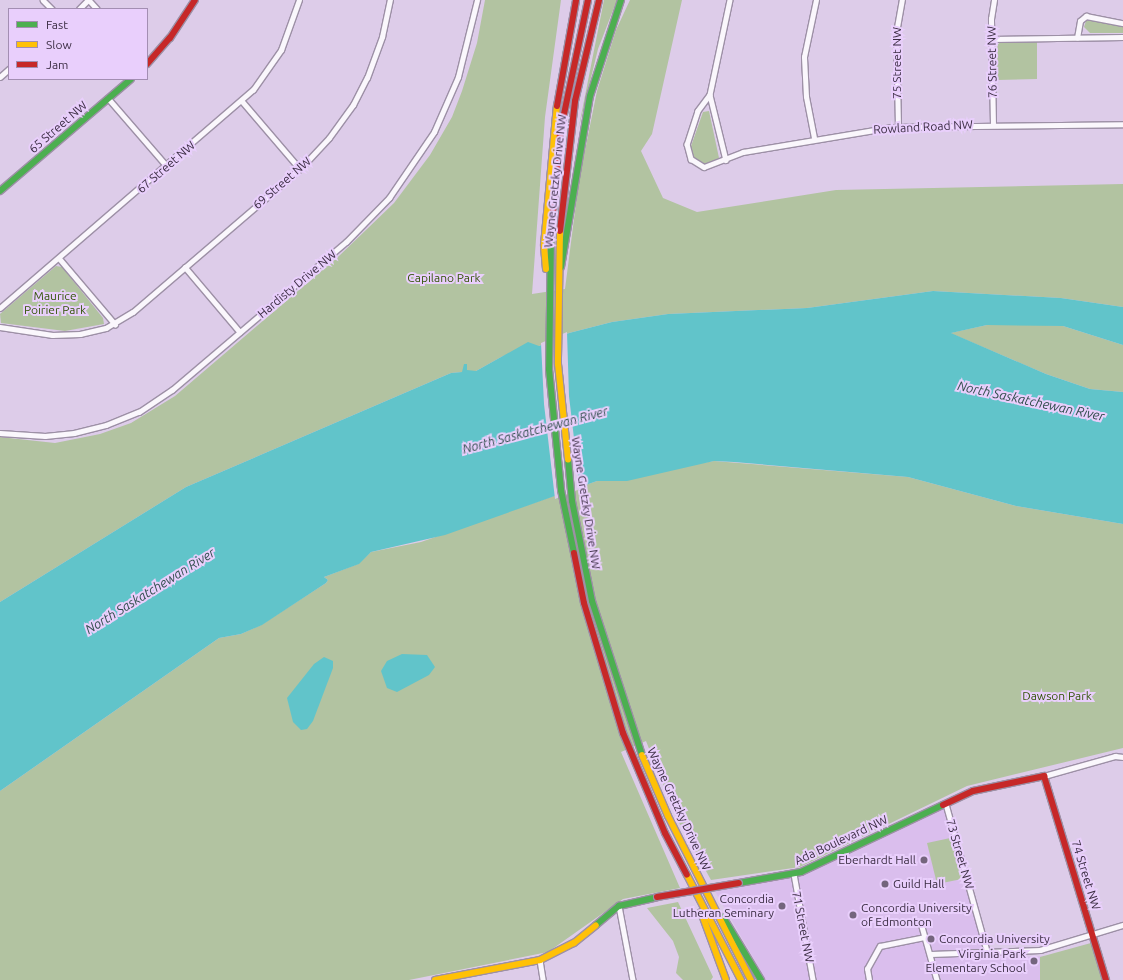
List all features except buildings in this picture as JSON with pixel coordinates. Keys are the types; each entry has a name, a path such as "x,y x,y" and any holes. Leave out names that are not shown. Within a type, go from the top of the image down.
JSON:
{"main road":[{"path":"148,63 174,34 195,0"},
{"path":"548,280 544,258 552,132 576,0"},
{"name":"Wayne Gretzky Drive NW","path":"588,0 560,133 548,280 554,430 573,555 595,646 623,733 656,814 741,980"},
{"name":"Wayne Gretzky Drive NW","path":"599,0 575,101 561,214 556,297 563,432 580,552 604,644 632,730 668,816 751,980"},
{"path":"557,280 590,96 606,39 622,0"},
{"name":"65 Street NW","path":"0,191 130,80"},
{"name":"Ada Boulevard NW","path":"435,980 453,978 540,960 574,943 619,906 657,897 794,874 973,791 1044,776"},
{"name":"74 Street NW","path":"1044,776 1106,980"},
{"path":"707,894 761,980"},
{"path":"697,896 726,980"}],"street":[{"path":"43,0 51,8"},
{"path":"80,8 89,0 96,8"},
{"name":"67 Street NW","path":"0,308 242,101 260,82 281,50 299,0"},
{"name":"69 Street NW","path":"115,324 185,267 300,168 337,128 360,92 379,47 390,0"},
{"name":"Hardisty Drive NW","path":"0,433 60,435 92,429 125,418 172,390 361,228 411,170 434,132 455,87 477,0"},
{"name":"Rowland Road NW","path":"730,0 710,95 698,111 687,144 688,154 695,164 704,167 726,160 743,152 814,138 898,126 1123,124"},
{"path":"814,138 806,97 804,57 816,0"},
{"name":"75 Street NW","path":"898,126 896,33 902,0"},
{"name":"76 Street NW","path":"992,124 992,39 994,0"},
{"path":"1077,38 1080,21 1086,16 1123,23"},
{"path":"992,39 1123,37"},
{"path":"0,77 8,70"},
{"name":"Rowland Road NW","path":"710,95 726,160"},
{"path":"108,98 166,166"},
{"path":"242,101 300,168"},
{"path":"0,327 69,335 94,331 115,324 59,258"},
{"path":"185,267 240,332"},
{"name":"Ada Boulevard NW","path":"1044,776 1122,757"},
{"name":"73 Street NW","path":"946,804 986,951"},
{"name":"71 Street NW","path":"794,874 813,980"},
{"path":"619,906 633,980"},
{"path":"921,922 937,980"},
{"path":"931,954 1040,950 1123,925"},
{"path":"869,980 867,969 880,946 925,937"},
{"path":"540,960 543,980"}],"shaded area":[{"name":"Concordia University of Edmonton","path":"946,804 987,951 985,955 991,955 991,958 1047,956 1091,943 1102,980 766,980 713,888 794,874"}],"green space":[{"name":"Capilano Park","path":"485,0 561,0 545,117 532,294 565,289 579,180 597,91 616,30 630,0 682,0 652,134 641,151 663,198 697,212 836,190 1123,184 1123,307 1061,298 933,291 807,308 668,314 612,322 569,333 539,346 503,356 476,371 451,373 186,487 0,602 0,437 55,443 100,434 131,423 175,396 339,256 394,203 430,155 452,117 477,43"},
{"path":"604,0 617,0 598,49 578,131"},
{"path":"1091,19 1123,26 1123,33 1090,33 1084,27 1086,21"},
{"path":"1000,42 1037,42 1037,79 997,80 996,47"},
{"path":"709,111 719,158 705,165 694,159 690,149 703,112"},
{"name":"Maurice Poirier Park","path":"56,266 62,267 103,318 104,324 65,331 1,323 0,314"},
{"path":"1028,324 1063,326 1123,345 1123,392 1090,389 1046,374 950,333 987,325"},
{"name":"Dawson Park","path":"714,461 908,477 1016,506 1123,524 1123,748 967,786 800,867 711,880 677,819 646,741 621,752 680,888 623,899 548,952 409,980 0,980 0,791 219,638 241,634 261,625 326,583 328,580 324,577 358,564 371,552 421,542 597,481"},
{"path":"955,837 967,878 937,884 927,843"},
{"path":"678,902 713,977 711,980 683,980 676,973 679,957 673,941 647,908"},
{"path":"1091,943 1102,980 1040,980 1040,957"}],"water":[{"name":"North Saskatchewan River","path":"933,291 1061,298 1123,307 1123,345 1063,326 987,325 951,333 1046,374 1090,389 1123,392 1123,524 1016,506 908,477 734,462 714,461 627,481 597,481 445,535 371,552 359,564 324,577 328,580 326,583 262,625 241,634 219,638 0,791 0,602 186,487 451,373 462,372 464,364 467,364 467,370 476,371 528,342 539,346 569,333 612,322 668,314 807,308"},
{"path":"402,654 427,655 435,667 429,675 397,692 387,688 381,671 387,661"},
{"path":"324,657 333,661 333,668 313,721 307,729 301,730 293,722 287,698 314,664"}],"pier":[{"path":"567,332 569,396 580,489 555,499 544,404 541,343"}],"traffic: fast":[{"path":"561,267 590,96 621,0"},
{"path":"0,191 130,80"},
{"path":"551,234 549,369 561,490 574,553"},
{"path":"568,459 572,501 592,601 642,755"},
{"path":"739,883 801,872 943,805"},
{"path":"596,925 619,906 657,897"},
{"path":"723,917 761,980"}],"traffic: slow":[{"path":"546,269 544,245 557,106"},
{"path":"560,231 558,364 568,459"},
{"path":"642,755 668,816 751,980"},
{"path":"687,875 741,980"},
{"path":"701,912 726,980"},
{"path":"435,980 540,960 574,943 596,925"}],"traffic: jam":[{"path":"148,63 170,38 195,0"},
{"path":"557,106 576,0"},
{"path":"551,234 560,133 588,0"},
{"path":"560,231 575,101 599,0"},
{"path":"574,553 584,603 623,733 665,833 687,875"},
{"path":"943,805 973,791 1044,776 1106,980"},
{"path":"657,897 739,883"}],"place":[{"name":"Eberhardt Hall","path":"924,860"},
{"name":"Guild Hall","path":"885,884"},
{"name":"Concordia Lutheran Seminary","path":"782,906"},
{"name":"Concordia University of Edmonton","path":"853,915"},
{"name":"Concordia University","path":"931,939"},
{"name":"Virginia Park Elementary School","path":"1034,961"}]}
